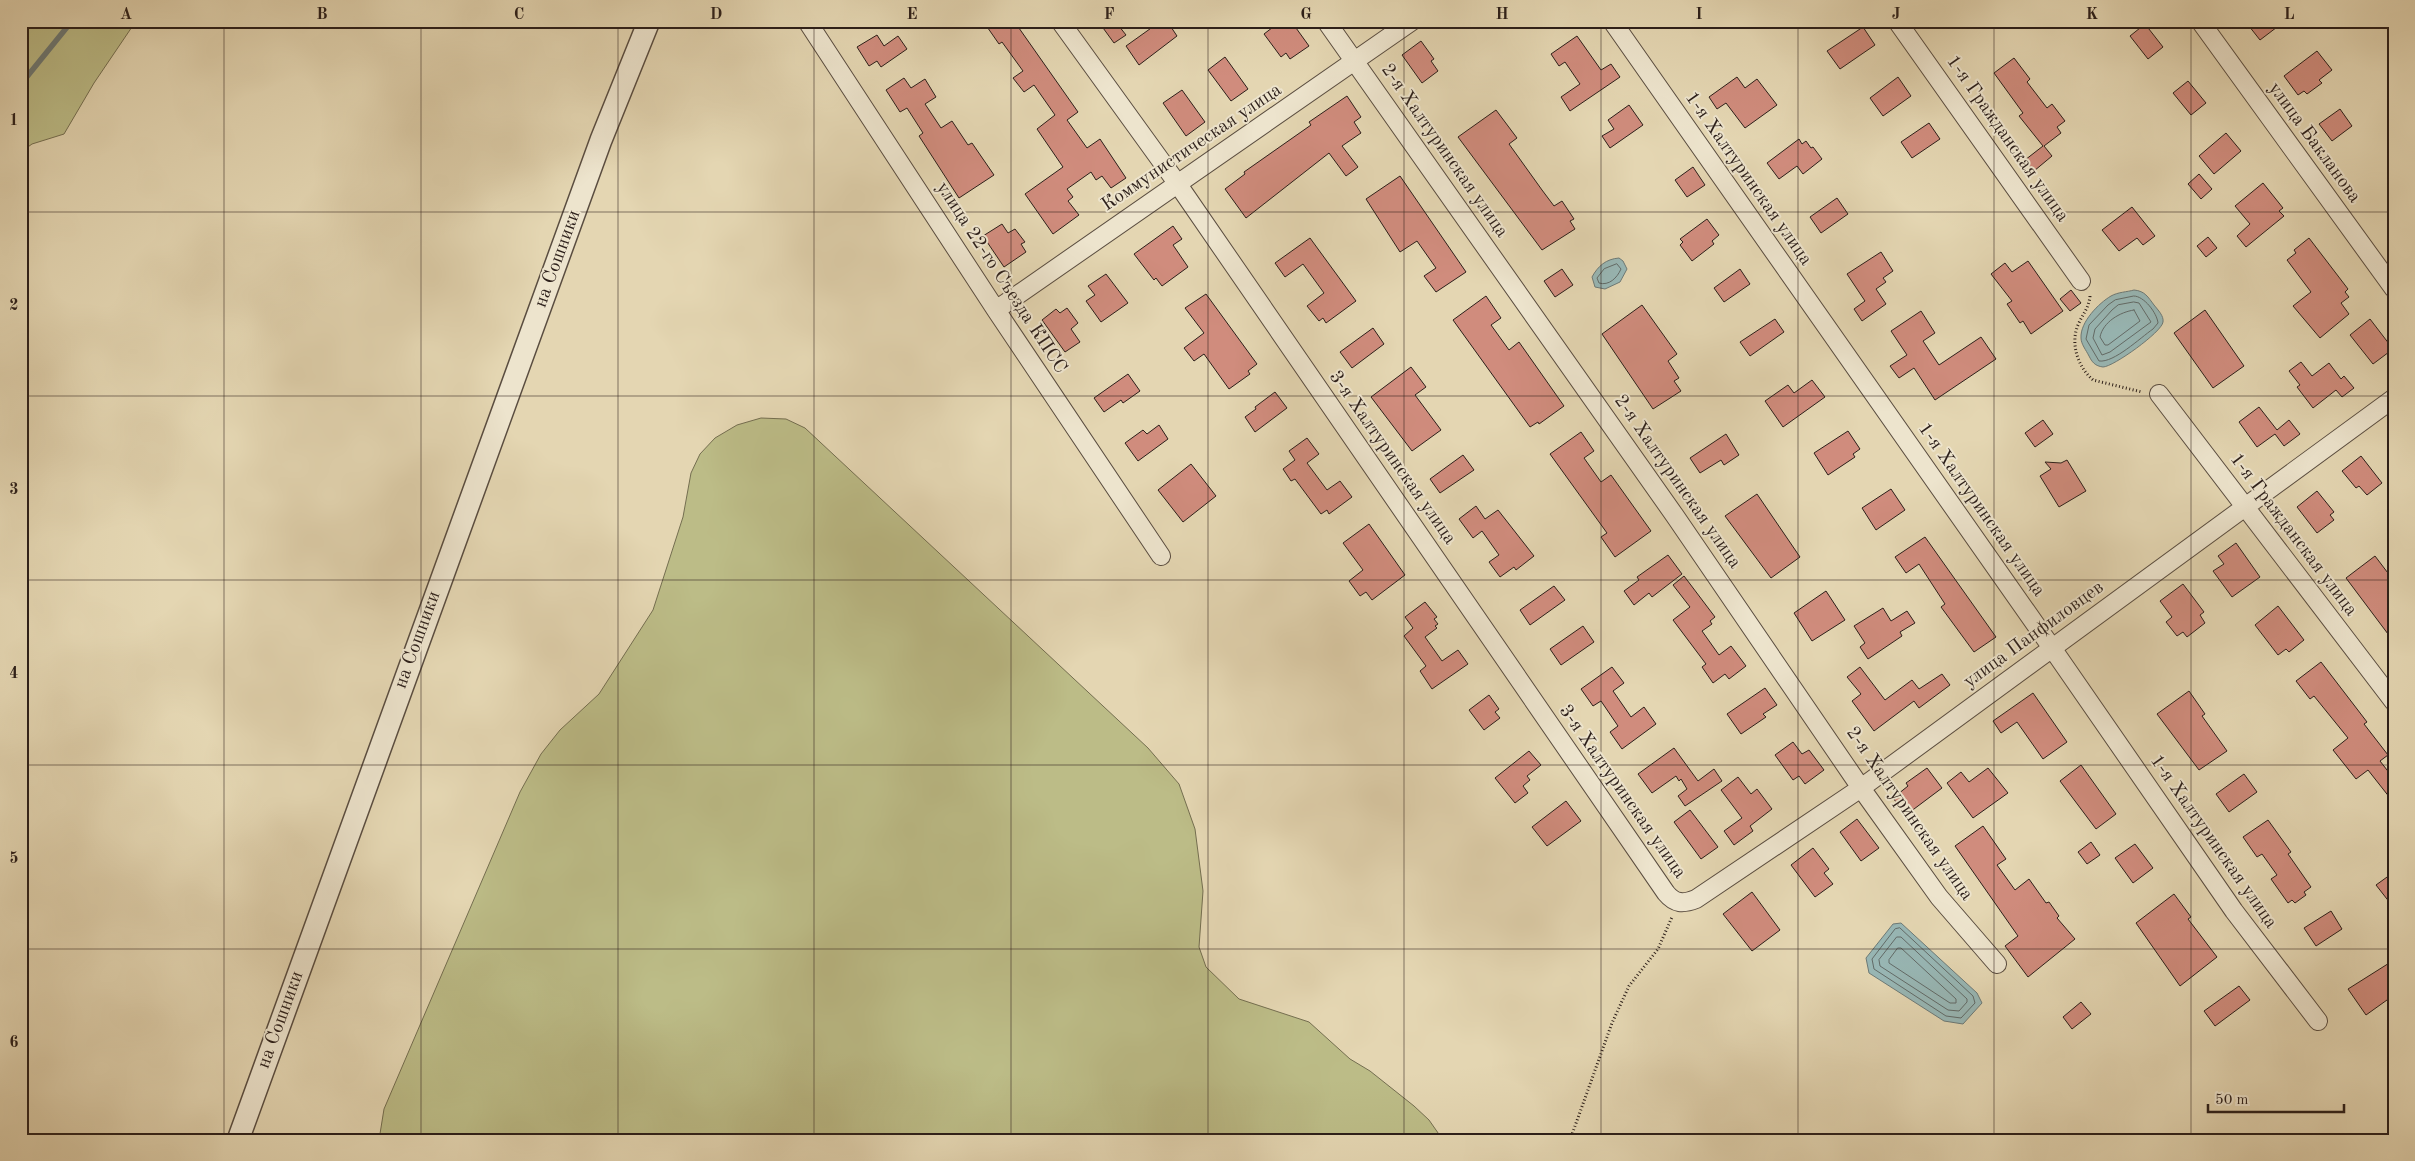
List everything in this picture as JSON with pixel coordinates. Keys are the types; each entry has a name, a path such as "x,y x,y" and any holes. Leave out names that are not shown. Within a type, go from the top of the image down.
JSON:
{"street":[{"name":"на Сошники","path":"238,1140 602,140 649,21"},
{"name":"улица 22-го Съезда КПСС","path":"807,21 996,310 1161,556"},
{"name":"3-я Халтуринская улица","path":"1060,21 1177,184 1666,893 1672,900 1687,901"},
{"name":"2-я Халтуринская улица","path":"1326,21 1675,516 1861,788 1939,897 1997,964"},
{"name":"Коммунистическая улица","path":"996,310 1355,63 1412,21"},
{"name":"1-я Халтуринская улица","path":"1612,21 2234,911 2318,1021"},
{"name":"1-я Гражданская улица","path":"1897,21 2082,281"},
{"name":"улица Бакланова","path":"2200,21 2394,289"},
{"name":"1-я Гражданская улица","path":"2158,394 2394,702"},
{"name":"улица Панфиловцев","path":"1687,901 1861,788 2394,398"}],"path":[{"path":"2082,281 2090,295 2089,305 2074,336 2075,350 2087,375 2093,380 2128,390 2158,394"},
{"path":"1570,1140 1612,1022 1629,986 1658,949 1687,901"}],"green space":[{"path":"21,21 136,21 94,83 64,134 32,144 21,152"},
{"path":"761,418 786,419 805,428 1148,748 1179,784 1195,829 1203,891 1199,947 1206,967 1239,999 1309,1022 1350,1059 1370,1071 1414,1106 1429,1120 1443,1140 379,1140 384,1109 520,792 541,754 560,730 599,694 653,610 683,517 691,473 700,454 715,438 737,425"}],"water":[{"path":"1619,258 1627,269 1620,282 1605,289 1595,287 1592,277 1597,270 1606,262"},
{"path":"2134,290 2144,293 2160,313 2163,318 2161,327 2146,341 2126,355 2103,367 2098,366 2091,360 2082,342 2084,326 2091,314 2106,299"},
{"path":"1901,923 1977,993 1982,1003 1963,1024 1944,1021 1869,973 1866,958 1893,924"}],"building":[{"path":"983,21 1014,21 1078,112 1067,120 1087,148 1100,139 1126,178 1111,188 1102,176 1096,180 1091,172 1067,189 1073,197 1068,201 1079,215 1053,234 1025,194 1063,167 1037,129 1055,115 1034,85 1024,92 1013,78 1023,71 1002,42 999,44"},
{"path":"1098,21 1115,21 1126,35 1114,43"},
{"path":"1161,21 1167,21 1177,36 1139,65 1126,46"},
{"path":"1281,21 1291,21 1309,46 1290,59 1286,53 1281,57 1264,34"},
{"path":"2245,21 2285,21 2260,40"},
{"path":"2145,24 2163,47 2148,59 2130,36"},
{"path":"1863,27 1875,45 1840,69 1827,51"},
{"path":"877,35 884,46 898,36 907,49 881,67 877,61 869,66 857,47"},
{"path":"1577,36 1601,70 1611,64 1620,77 1570,111 1561,97 1580,84 1565,62 1559,66 1551,54"},
{"path":"1421,41 1434,59 1431,61 1438,71 1422,83 1402,55"},
{"path":"2317,51 2332,70 2319,80 2322,83 2307,94 2304,91 2298,95 2284,76"},
{"path":"1225,57 1248,89 1231,101 1208,70"},
{"path":"2014,58 2030,79 2027,82 2047,108 2052,104 2065,121 2057,127 2061,133 2044,146 2052,156 2034,171 2025,160 2043,146 2019,116 2023,113 1994,73"},
{"path":"1737,77 1745,88 1757,79 1777,105 1745,128 1726,103 1717,109 1709,97"},
{"path":"1898,77 1911,96 1883,116 1870,98"},
{"path":"904,78 911,88 925,79 936,97 925,104 941,128 952,121 968,145 972,143 994,175 959,198 919,136 923,133 907,108 900,112 886,90"},
{"path":"2188,81 2206,103 2191,115 2173,93"},
{"path":"1182,90 1205,122 1186,136 1163,103"},
{"path":"1347,96 1361,117 1354,122 1361,133 1342,146 1358,167 1346,176 1329,153 1246,218 1225,189 1245,174 1244,172 1311,125 1309,122"},
{"path":"1629,105 1643,125 1610,148 1602,136 1614,129 1608,120"},
{"path":"2340,109 2352,126 2332,141 2319,124"},
{"path":"1496,110 1517,138 1509,144 1554,206 1562,201 1574,219 1570,221 1575,229 1542,250 1458,137"},
{"path":"1929,123 1940,139 1912,158 1901,142"},
{"path":"2226,133 2241,151 2214,174 2199,156"},
{"path":"1799,139 1802,144 1806,141 1811,148 1813,147 1822,159 1803,174 1797,166 1779,179 1767,163"},
{"path":"1693,167 1705,185 1687,197 1675,180"},
{"path":"2199,174 2212,189 2201,199 2188,184"},
{"path":"1400,176 1466,272 1436,292 1424,276 1436,268 1417,241 1400,252 1366,199"},
{"path":"2263,183 2283,208 2279,211 2284,216 2246,247 2237,236 2250,224 2235,206"},
{"path":"1837,198 1848,214 1821,233 1810,217"},
{"path":"2132,207 2155,236 2143,245 2137,238 2119,251 2102,230"},
{"path":"1707,219 1719,235 1712,241 1714,244 1692,261 1680,245 1683,242 1680,239"},
{"path":"1002,224 1008,233 1015,229 1025,242 1021,244 1026,252 1004,267 983,236"},
{"path":"1173,226 1182,239 1173,245 1188,267 1162,286 1156,278 1154,280 1134,254"},
{"path":"2208,237 2217,248 2206,257 2197,246"},
{"path":"1310,238 1356,301 1326,323 1323,318 1319,321 1307,306 1324,293 1303,264 1285,277 1275,263"},
{"path":"2309,238 2348,289 2345,292 2349,297 2341,303 2349,314 2320,338 2293,306 2311,292 2287,260 2296,253 2294,250"},
{"path":"1881,252 1893,271 1883,278 1886,282 1876,289 1886,304 1862,321 1854,309 1865,301 1847,274"},
{"path":"2028,261 2063,311 2031,334 2023,321 2020,323 2007,304 2012,301 1991,274 2005,263 2012,272"},
{"path":"1562,269 1573,285 1555,297 1544,281"},
{"path":"1740,269 1750,284 1724,302 1714,288"},
{"path":"1106,274 1128,303 1101,322 1086,301 1095,295 1088,286"},
{"path":"2071,290 2081,303 2070,311 2060,299"},
{"path":"1206,294 1257,364 1248,371 1250,374 1229,389 1204,354 1194,361 1184,348 1204,333 1185,308"},
{"path":"1486,296 1501,318 1491,325 1509,350 1519,342 1564,406 1539,424 1538,422 1530,427 1453,320"},
{"path":"1642,305 1677,354 1668,361 1679,378 1674,381 1681,391 1653,409 1602,334"},
{"path":"1067,308 1078,323 1071,329 1080,342 1065,352 1042,320 1056,309 1060,313"},
{"path":"2205,310 2244,366 2213,388 2174,333"},
{"path":"1921,311 1935,333 1923,341 1939,365 1981,337 1996,359 1935,400 1914,368 1899,378 1890,366 1907,355 1891,331"},
{"path":"1775,319 1784,332 1750,356 1740,342"},
{"path":"2370,319 2393,349 2373,364 2350,335"},
{"path":"1373,328 1384,344 1352,368 1340,352"},
{"path":"2301,362 2312,376 2329,363 2341,379 2344,376 2354,388 2342,397 2336,390 2313,408 2297,387 2300,385 2289,371"},
{"path":"1411,367 1426,387 1415,395 1441,430 1412,451 1371,397"},
{"path":"1128,374 1140,391 1123,403 1121,400 1104,412 1094,398"},
{"path":"1812,380 1825,397 1783,427 1765,401 1788,385 1794,393"},
{"path":"1275,392 1287,408 1255,432 1245,417"},
{"path":"2259,407 2277,430 2289,420 2300,434 2284,446 2275,434 2257,447 2239,422"},
{"path":"2043,420 2053,434 2035,447 2025,433"},
{"path":"1159,425 1168,439 1138,461 1125,443 1143,430 1147,434"},
{"path":"1848,431 1860,449 1853,454 1855,457 1828,475 1814,453"},
{"path":"1581,432 1594,451 1584,458 1601,482 1611,475 1651,531 1615,557 1601,537 1607,533 1550,454"},
{"path":"1726,434 1739,455 1724,465 1721,460 1700,473 1690,458"},
{"path":"1307,438 1319,454 1307,463 1327,490 1340,481 1352,497 1329,514 1327,510 1321,514 1295,479 1291,481 1283,469 1295,460 1289,451"},
{"path":"1463,455 1474,470 1440,493 1430,479"},
{"path":"2361,456 2382,483 2367,495 2359,486 2356,488 2342,471"},
{"path":"2067,460 2086,491 2059,507 2040,476 2051,469 2045,462 2061,463"},
{"path":"1191,464 1216,496 1183,522 1158,490"},
{"path":"1891,489 1905,510 1876,530 1862,508"},
{"path":"2317,491 2334,512 2330,515 2334,520 2317,533 2297,507"},
{"path":"1757,494 1800,557 1771,578 1725,516"},
{"path":"1476,506 1485,519 1498,510 1534,556 1516,570 1514,567 1500,577 1489,562 1499,555 1482,531 1473,538 1459,519"},
{"path":"1369,524 1405,575 1372,600 1366,592 1360,596 1349,581 1363,570 1343,543"},
{"path":"1925,537 1996,637 1974,652 1941,607 1945,604 1919,564 1906,573 1895,557"},
{"path":"2236,543 2260,577 2232,597 2213,571 2224,564 2218,556"},
{"path":"1668,555 1682,574 1652,597 1649,593 1634,605 1624,591 1639,580 1637,577"},
{"path":"2375,556 2394,581 2394,642 2346,578"},
{"path":"1684,576 1715,617 1710,621 1712,624 1702,631 1719,655 1731,646 1746,666 1729,679 1725,674 1713,683 1702,667 1706,664 1673,620 1690,607 1673,585"},
{"path":"2183,584 2204,612 2200,615 2205,623 2187,637 2183,632 2177,636 2166,622 2172,617 2160,601"},
{"path":"1554,586 1565,600 1530,625 1520,610"},
{"path":"1826,591 1845,620 1812,641 1794,613"},
{"path":"1425,602 1437,617 1434,619 1438,624 1435,626 1437,628 1425,637 1442,661 1458,650 1468,664 1432,689 1420,671 1426,666 1404,636 1413,628 1405,617"},
{"path":"2278,606 2304,640 2289,652 2286,649 2278,655 2255,625"},
{"path":"1883,608 1891,621 1907,611 1915,623 1900,632 1902,636 1868,659 1860,647 1865,643 1854,626"},
{"path":"1583,626 1594,642 1561,665 1550,649"},
{"path":"2321,662 2367,722 2364,724 2388,755 2380,761 2394,779 2394,803 2368,770 2356,779 2333,750 2348,738 2314,696 2310,699 2296,681"},
{"path":"1612,667 1624,683 1613,691 1631,717 1644,707 1656,724 1622,749 1610,732 1618,726 1601,701 1593,706 1581,689"},
{"path":"1860,667 1885,700 1912,680 1919,689 1942,674 1950,685 1919,708 1914,701 1874,731 1852,701 1861,694 1847,677"},
{"path":"1765,688 1777,705 1763,714 1766,717 1741,734 1727,714"},
{"path":"2189,691 2205,714 2202,716 2227,751 2199,770 2157,714"},
{"path":"2033,693 2067,742 2043,759 2017,722 2001,733 1993,721"},
{"path":"1489,695 1499,709 1495,712 1500,718 1484,730 1469,710"},
{"path":"1793,742 1802,754 1809,750 1824,770 1805,784 1799,776 1793,780 1775,755"},
{"path":"1674,748 1698,781 1714,769 1722,781 1685,806 1678,796 1687,789 1681,779 1679,781 1676,776 1652,793 1638,774"},
{"path":"1529,751 1541,765 1527,776 1530,780 1523,786 1528,793 1515,803 1495,778"},
{"path":"2081,765 2116,814 2096,829 2060,781"},
{"path":"1927,768 1942,788 1906,815 1893,798 1908,786 1906,783"},
{"path":"1988,768 2008,793 1973,818 1947,783 1961,772 1969,782"},
{"path":"2244,774 2257,792 2229,812 2216,794"},
{"path":"1738,777 1751,794 1757,789 1772,809 1750,826 1753,831 1734,845 1724,831 1742,818 1721,790"},
{"path":"1566,801 1581,821 1547,846 1532,827"},
{"path":"1690,810 1718,847 1701,859 1674,822"},
{"path":"1857,819 1879,848 1861,861 1840,832"},
{"path":"2268,820 2291,852 2288,854 2311,887 2304,892 2306,895 2295,903 2292,900 2288,903 2271,879 2277,875 2262,854 2257,857 2243,837"},
{"path":"1983,826 2006,859 1997,865 2015,890 2029,879 2046,903 2049,902 2059,916 2057,918 2075,939 2028,977 2005,946 2018,936 1955,846"},
{"path":"2091,842 2100,855 2087,864 2078,852"},
{"path":"2135,844 2153,868 2133,883 2115,858"},
{"path":"1813,848 1829,869 1824,873 1833,884 1815,897 1791,865"},
{"path":"2394,872 2394,908 2376,885"},
{"path":"1752,892 1780,930 1752,951 1723,914"},
{"path":"2174,894 2191,917 2188,919 2217,957 2180,986 2136,923"},
{"path":"2331,911 2342,929 2316,946 2304,928"},
{"path":"2394,960 2394,995 2366,1015 2348,989"},
{"path":"2239,986 2250,1000 2215,1026 2204,1011"},
{"path":"2081,1002 2091,1014 2072,1029 2063,1017"}],"waterway":[{"path":"21,84 72,21"}]}
